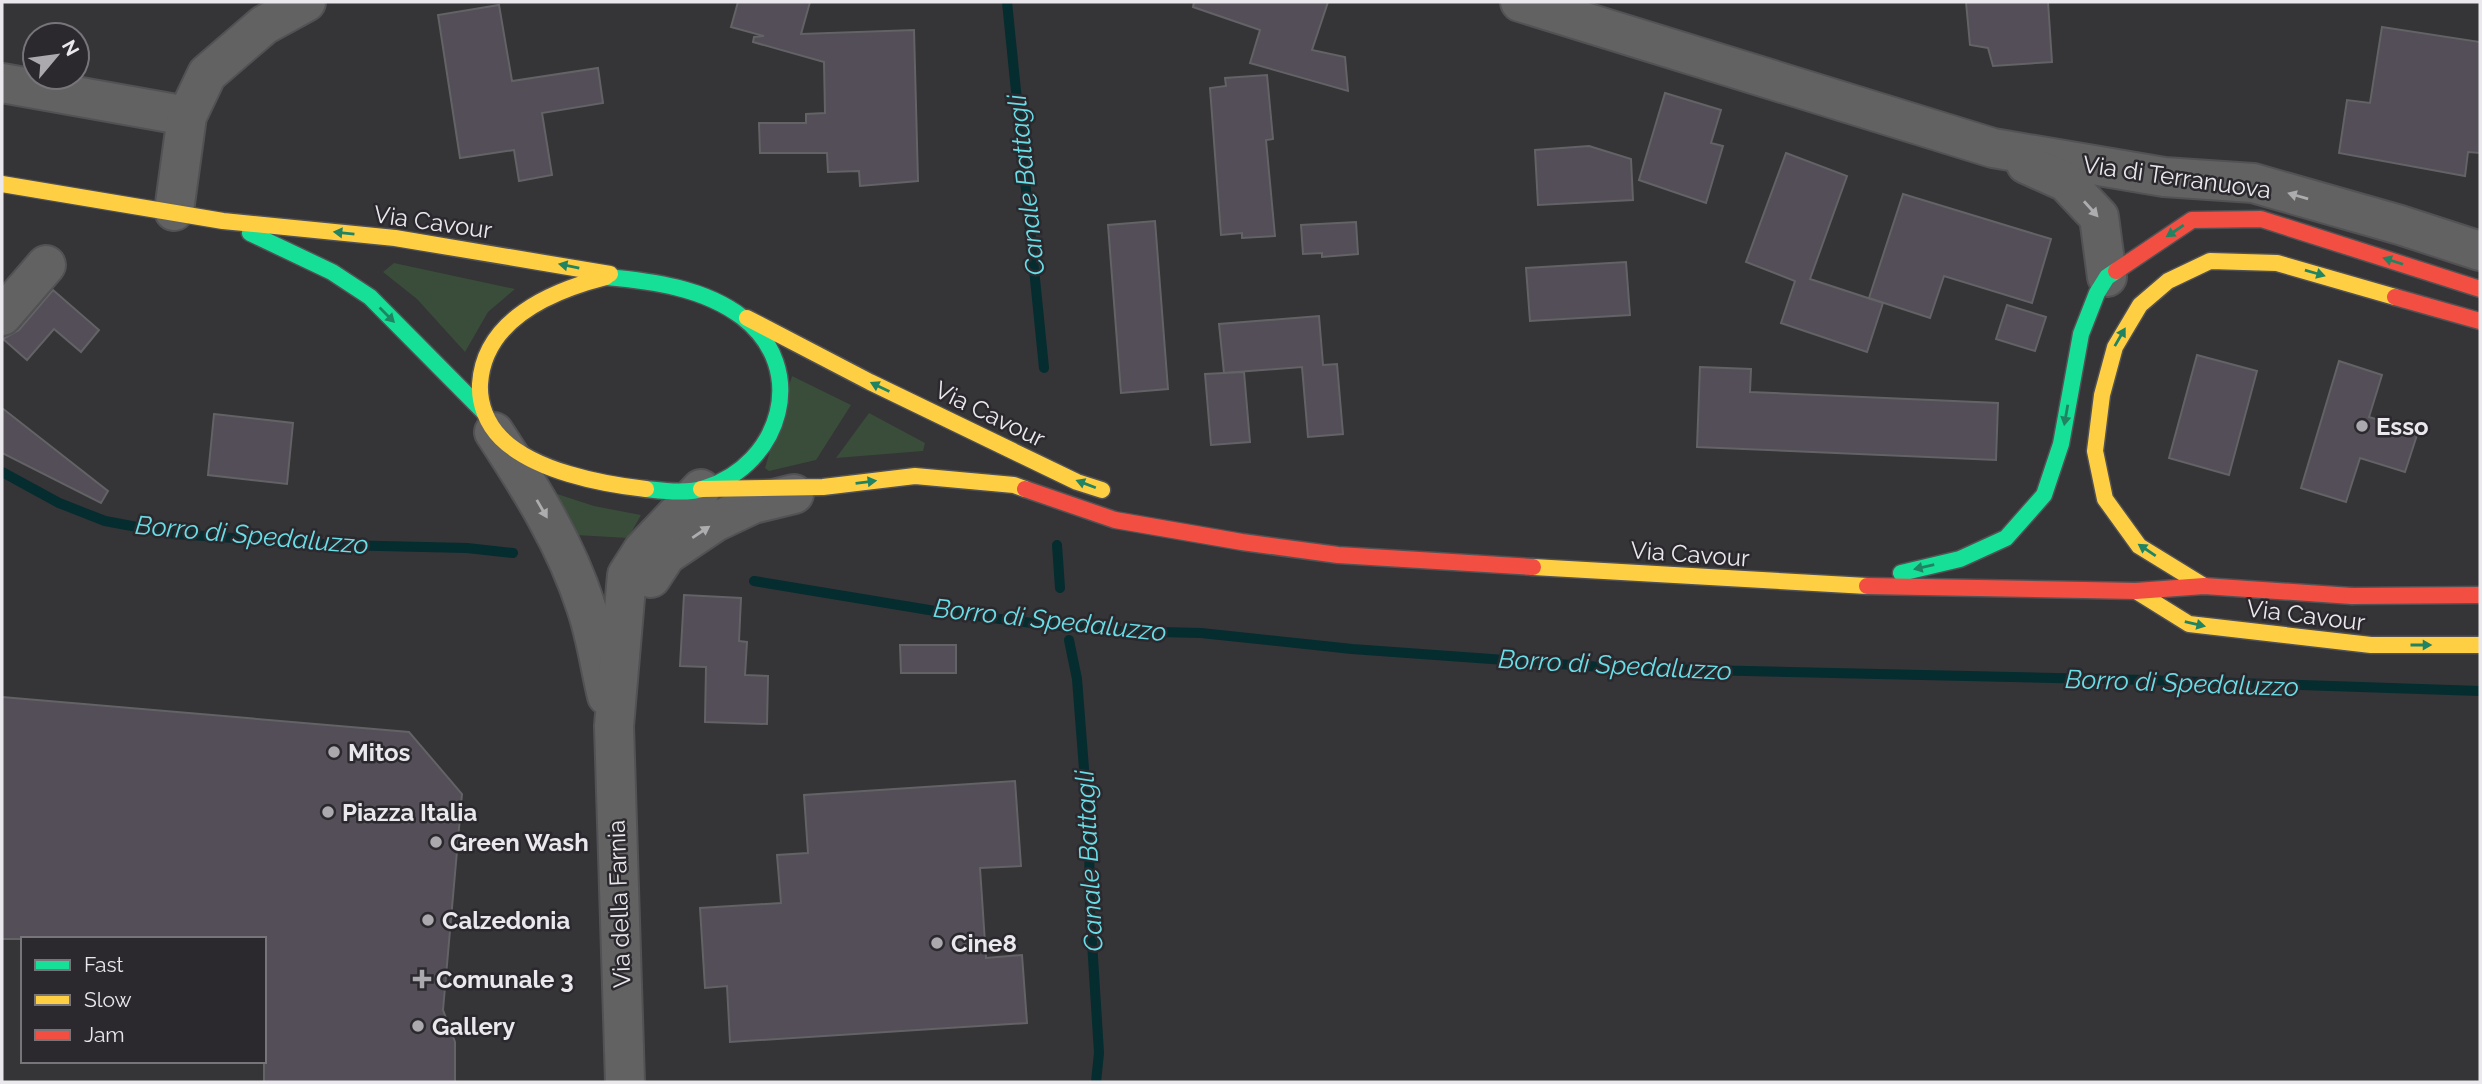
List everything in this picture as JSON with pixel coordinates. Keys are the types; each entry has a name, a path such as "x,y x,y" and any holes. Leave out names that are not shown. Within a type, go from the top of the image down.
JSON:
{"main road":[{"name":"Via Cavour","path":"2,184 223,221 395,238 532,259 667,285 728,308 883,388 1077,482 1115,495"},
{"path":"1840,586 1961,559 2006,538 2044,495 2061,444 2081,334 2097,293 2107,277 2192,220 2262,219 2480,289"},
{"name":"Via Cavour","path":"223,221 331,272 370,297 514,450 578,476 646,490 823,487 915,476 1014,485 1115,520 1338,555 1840,586 2136,591 2204,586 2352,597 2480,595"},
{"path":"2204,586 2139,546 2105,499 2095,451 2102,395 2115,347 2140,305 2168,281 2210,261 2277,263 2480,321"},
{"name":"Via Cavour","path":"489,421 480,396 481,384 487,351 502,330 517,316 558,293 586,282 606,277 636,279"},
{"name":"Via Cavour","path":"701,489 728,479 759,454 772,438 781,411 780,385 775,363 757,331 728,308"},
{"name":"Via Cavour","path":"1153,509 1242,542"},
{"name":"Via Cavour","path":"2136,591 2189,624 2371,646 2480,645"}],"street":[{"path":"174,211 187,116 207,74 264,25 306,2"},
{"name":"Via di Terranuova","path":"1520,2 1993,148 2164,177 2253,183 2480,251"},
{"path":"2,83 187,116"},
{"name":"Via di Terranuova","path":"1993,148 2066,182 2099,217 2107,277"},
{"path":"2,316 46,265"},
{"name":"Via della Farnia","path":"489,421 541,508 572,570 587,609 614,726"},
{"name":"Via della Farnia","path":"625,618 666,555 715,522 753,503 823,487"},
{"name":"Via della Farnia","path":"625,1082 614,726 627,575 643,550 701,489"}],"green space":[{"path":"394,263 515,289 488,312 465,352 417,299 383,272"},
{"path":"792,376 851,405 816,460 769,471 765,468"},
{"path":"869,413 925,443 923,451 836,458"},
{"path":"551,492 594,506 641,515 628,538 576,535"}],"building":[{"path":"738,2 810,2 801,34 914,30 918,181 860,186 859,171 828,172 827,153 760,153 759,123 806,123 806,114 825,113 824,62 753,42 754,37 764,36 731,27"},
{"path":"1194,2 1328,2 1312,50 1345,57 1348,91 1250,63 1260,30 1193,7"},
{"path":"1966,2 2048,2 2052,62 1993,66 1988,48 1970,45"},
{"path":"499,5 512,81 598,68 603,103 542,113 552,175 519,181 514,150 460,158 438,15"},
{"path":"2382,27 2480,42 2480,153 2468,152 2465,176 2339,153 2347,100 2370,103"},
{"path":"1267,75 1273,139 1266,140 1275,236 1242,238 1242,233 1221,235 1210,88 1226,86 1225,78"},
{"path":"1665,93 1721,110 1711,143 1723,146 1706,203 1639,180"},
{"path":"1589,146 1631,159 1633,200 1538,205 1535,150"},
{"path":"1786,153 1847,176 1810,279 1883,303 1867,352 1781,323 1795,281 1746,262"},
{"path":"1903,194 2051,239 2032,303 1944,276 1930,318 1869,298"},
{"path":"1155,221 1168,389 1121,393 1108,225"},
{"path":"1356,222 1358,254 1322,257 1322,253 1303,254 1301,225"},
{"path":"1626,262 1630,315 1530,321 1526,268"},
{"path":"53,290 99,330 81,352 54,329 27,360 3,339 19,330"},
{"path":"2007,305 2046,317 2035,351 1996,339"},
{"path":"1319,316 1323,365 1337,364 1343,434 1308,437 1302,367 1224,373 1219,324"},
{"path":"2197,355 2257,371 2229,475 2169,458"},
{"path":"2339,361 2382,375 2369,417 2418,432 2405,472 2360,458 2346,502 2301,488"},
{"path":"1700,367 1751,369 1750,392 1998,403 1996,460 1697,447"},
{"path":"1244,372 1250,442 1211,445 1205,374"},
{"path":"2,408 108,491 101,503 2,453"},
{"path":"214,414 293,423 287,484 208,475"},
{"path":"684,595 741,598 739,641 747,642 745,675 768,676 767,724 705,722 706,667 680,666"},
{"path":"900,645 956,645 956,673 901,673"},
{"path":"2,697 409,732 462,794 443,1010 455,1042 455,1082 264,1082 266,937 2,939"},
{"path":"1015,781 1021,866 980,868 986,958 1022,955 1027,1023 730,1042 727,986 705,988 700,908 781,903 777,855 808,853 804,795"}],"waterway":[{"name":"Canale Battagli","path":"1007,2 1044,368"},
{"name":"Borro di Spedaluzzo","path":"2,472 59,503 105,521 175,534 339,545 467,548 513,553"},
{"name":"Canale Battagli","path":"1057,545 1060,588"},
{"name":"Borro di Spedaluzzo","path":"754,581 935,611 1040,624 1120,631 1201,633 1352,649 1615,668 2146,680 2480,691"},
{"name":"Canale Battagli","path":"1069,640 1077,679 1089,833 1090,910 1099,1053 1096,1082"}],"traffic: fast":[{"path":"250,233 332,272 370,297 484,412"},
{"path":"1901,573 1960,559 2006,538 2044,495 2061,444 2081,334 2097,293 2107,277 2116,271"},
{"path":"606,277 659,284 711,299 742,317 763,338 776,362 780,388 778,413 768,437 752,458 731,476 705,488 683,491 646,489"}],"traffic: slow":[{"path":"2,184 223,221 395,238 610,274"},
{"path":"2204,586 2139,546 2105,499 2095,451 2102,395 2115,347 2140,305 2168,281 2210,261 2277,263 2395,297"},
{"path":"606,277 543,300 507,326 494,342 484,362 480,384 481,399 485,413 496,432 531,459 569,474 609,484 646,489"},
{"path":"747,318 870,382 1077,482 1102,490"},
{"path":"701,489 823,487 915,476 1014,485 1025,489"},
{"path":"1533,567 1867,586"},
{"path":"2136,591 2189,624 2371,645 2480,645"}],"traffic: jam":[{"path":"2116,271 2192,220 2261,219 2480,289"},
{"path":"2395,297 2480,321"},
{"path":"1025,489 1115,520 1242,542 1338,555 1533,567"},
{"path":"1867,586 2136,591 2204,586 2352,596"},
{"path":"2352,596 2480,595"}],"place":[{"name":"Esso","path":"2362,426"},
{"name":"Mitos","path":"334,752"},
{"name":"Piazza Italia","path":"328,812"},
{"name":"Green Wash","path":"436,842"},
{"name":"Calzedonia","path":"428,920"},
{"name":"Cine8","path":"937,943"},
{"name":"Comunale 3","path":"422,979"},
{"name":"Gallery","path":"418,1026"}]}
